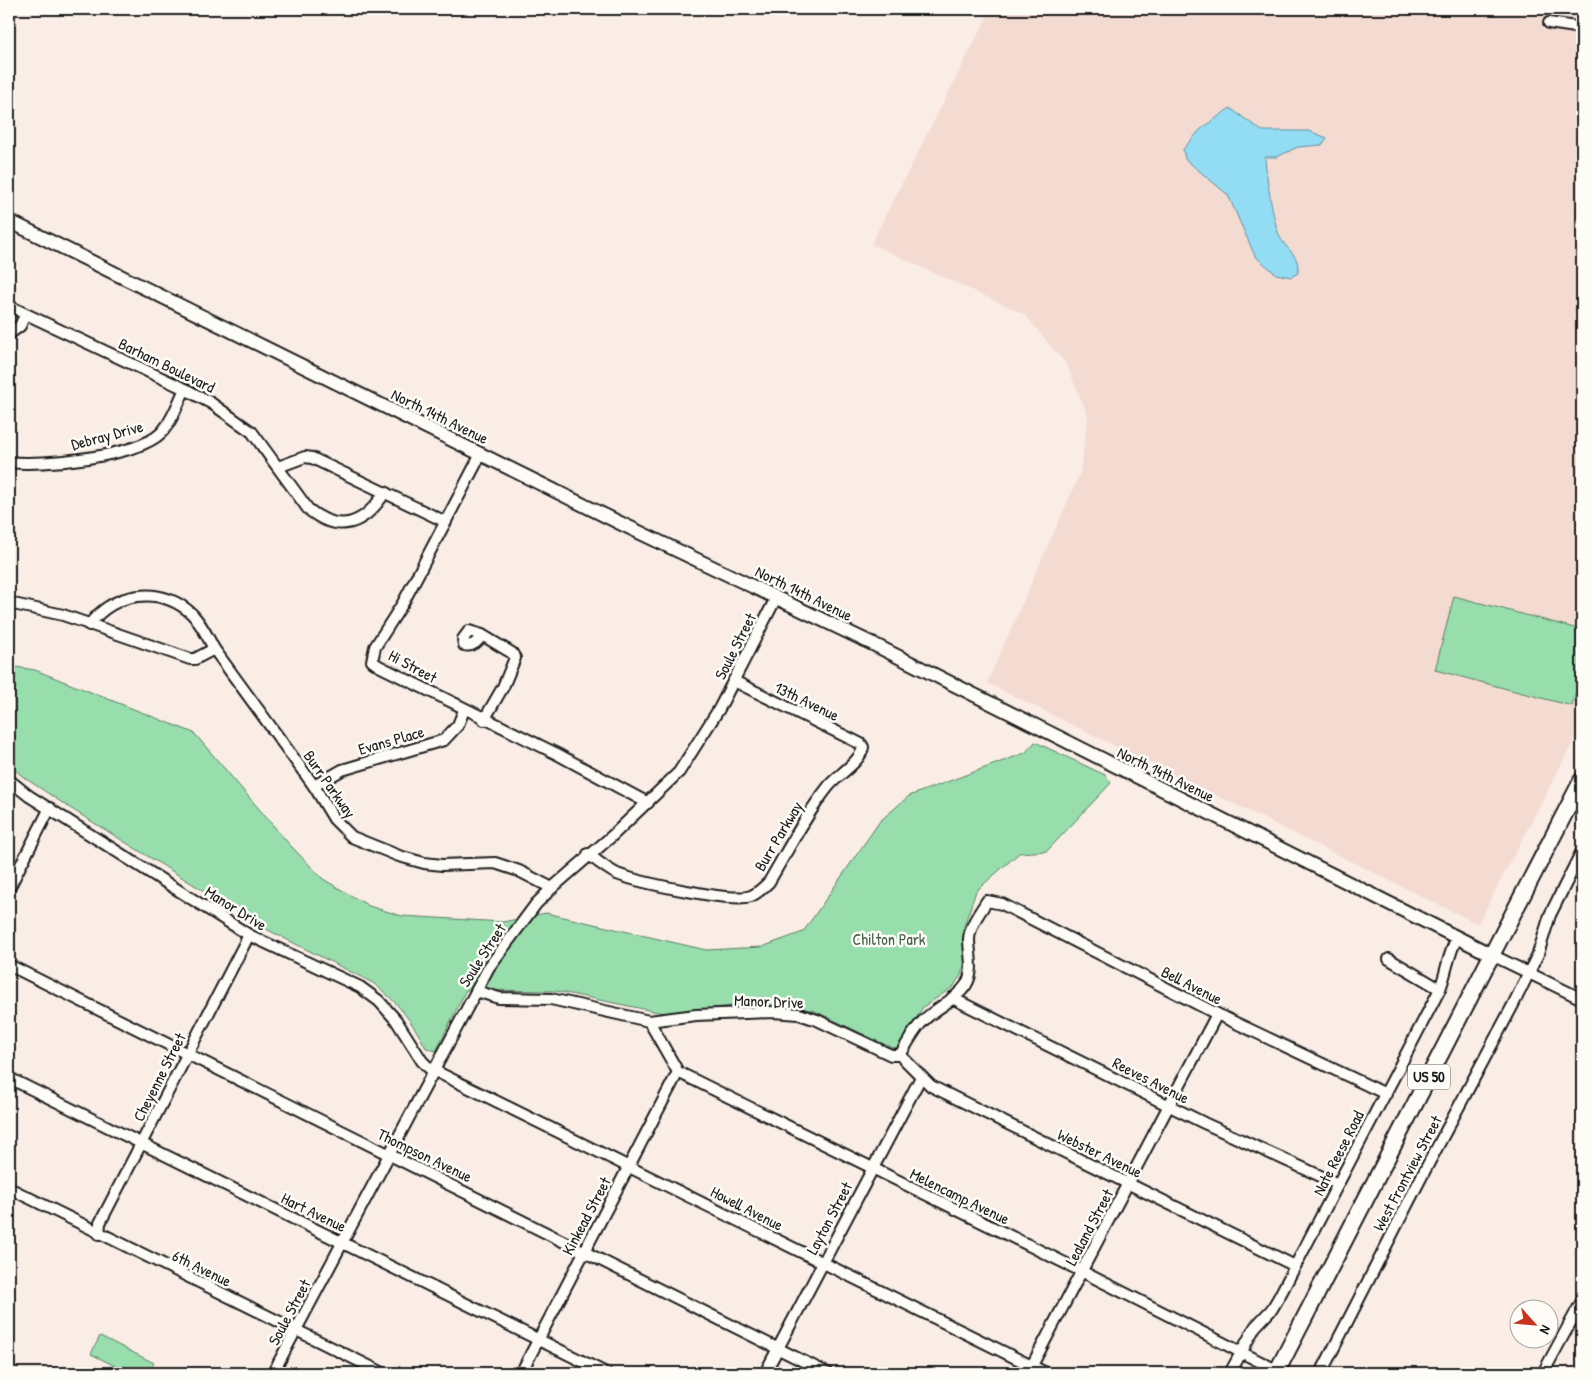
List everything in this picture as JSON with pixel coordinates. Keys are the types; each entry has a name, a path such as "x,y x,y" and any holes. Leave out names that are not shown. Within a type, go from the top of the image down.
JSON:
{"highway":[{"name":"US 50","path":"1278,1372 1582,780"}],"main road":[{"name":"North 14th Avenue","path":"9,221 776,598 1492,955"}],"street":[{"path":"1549,22 1582,28"},
{"name":"Barham Boulevard","path":"9,306 211,403 252,432 308,509 328,522 340,524 354,522 367,516 385,492"},
{"path":"9,334 20,326 26,315"},
{"name":"Debray Drive","path":"9,462 68,461 112,453 146,442 163,431 185,389"},
{"name":"Hi Street","path":"481,454 404,603 376,647 372,661 464,710 557,754 648,802"},
{"path":"278,468 304,457 312,458 446,522"},
{"name":"Burr Parkway","path":"89,624 96,615 120,599 140,595 156,596 176,604 191,614 314,786 334,819 352,837 399,856 424,862 442,865 495,863 519,871 552,888"},
{"name":"Soule Street","path":"273,1373 344,1243 476,991 509,938 552,888 588,854 612,836 679,772 706,731 734,681 776,598"},
{"path":"9,603 54,612 190,660 214,648"},
{"path":"482,635 512,653 515,658 503,687 484,720"},
{"name":"13th Avenue","path":"734,681 861,744 862,750"},
{"name":"Evans Place","path":"314,786 342,770 444,740 458,725 464,710"},
{"name":"Burr Parkway","path":"588,854 618,874 719,896 750,896 760,891 769,882 813,807 829,785 861,755 862,750"},
{"name":"Manor Drive","path":"9,780 249,935 360,987 379,1000 396,1020 422,1060 434,1070"},
{"path":"9,888 50,808"},
{"name":"West Frontview Street","path":"1321,1373 1529,973 1538,954 1550,915 1582,852"},
{"name":"Bell Avenue","path":"952,998 966,984 972,969 969,938 973,923 986,901 1002,904 1216,1014 1386,1094"},
{"name":"Cheyenne Street","path":"99,1234 100,1223 249,935"},
{"name":"Nate Reese Road","path":"1230,1373 1255,1326 1272,1309 1386,1094 1440,989 1449,953 1457,938"},
{"name":"North 14th Avenue","path":"1492,955 1582,999"},
{"path":"1390,960 1440,989"},
{"name":"Thompson Avenue","path":"9,965 827,1373"},
{"name":"Manor Drive","path":"476,991 498,998 551,999 649,1020 696,1015 773,1012 799,1014 817,1020 891,1055 900,1055"},
{"path":"900,1055 918,1026 952,998"},
{"name":"Reeves Avenue","path":"952,998 1169,1106 1338,1184"},
{"name":"Lealand Street","path":"1030,1370 1129,1184 1216,1014"},
{"path":"649,1020 678,1072"},
{"name":"Webster Avenue","path":"900,1055 920,1078 931,1086 1294,1266"},
{"name":"Howell Avenue","path":"434,1070 823,1263 1030,1370 1046,1373"},
{"name":"Melencamp Avenue","path":"678,1072 1083,1272 1278,1372"},
{"name":"Kinkead Street","path":"521,1373 678,1072"},
{"name":"Hart Avenue","path":"9,1078 606,1373"},
{"name":"Layton Street","path":"765,1373 920,1078"},
{"name":"6th Avenue","path":"9,1188 383,1373"},
{"path":"1543,1373 1582,1301"}],"shaded area":[{"path":"991,9 1562,9 1582,19 1582,725 1478,924 987,683 1080,473 1088,416 1066,364 1024,314 871,244"}],"green space":[{"path":"1454,596 1582,630 1582,670 1572,706 1435,670"},
{"name":"Chilton Park","path":"9,666 35,670 194,733 289,844 323,879 369,906 402,916 503,922 546,913 706,950 762,947 803,932 880,821 909,796 1025,753 1035,742 1105,775 1111,783 1047,851 1019,853 976,891 964,926 965,962 961,975 953,987 923,1007 899,1047 892,1048 815,1011 785,1006 733,1006 663,1013 556,991 466,990 436,1051 426,1048 403,1012 373,983 262,927 70,808 22,776 9,764"},
{"path":"100,1336 154,1363 149,1373 129,1373 91,1354"}],"water":[{"path":"1230,108 1262,131 1309,131 1327,138 1322,145 1298,147 1277,157 1265,157 1270,198 1277,230 1297,261 1298,273 1291,277 1276,274 1255,256 1228,195 1185,159 1183,149 1201,129"}]}
